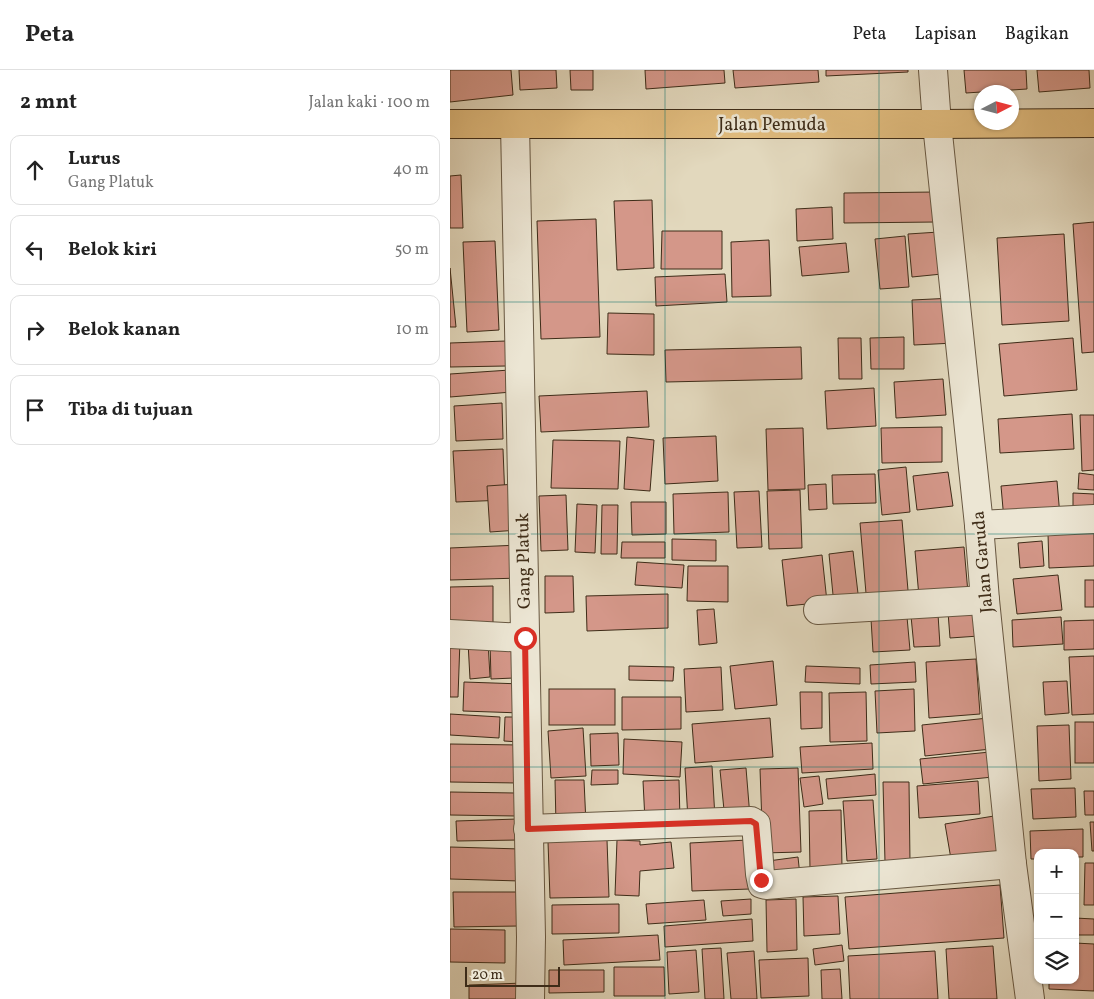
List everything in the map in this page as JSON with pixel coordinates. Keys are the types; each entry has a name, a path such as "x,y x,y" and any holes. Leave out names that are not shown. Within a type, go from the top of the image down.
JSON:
{"main road":[{"name":"Jalan Pemuda","path":"450,124 1094,123"}],"street":[{"name":"Jalan Garuda","path":"933,70 1012,864 1030,999"},
{"name":"Gang Platuk","path":"515,124 531,937 530,999"},
{"path":"979,525 1094,519"},
{"path":"818,610 985,600"},
{"path":"450,634 525,638"},
{"path":"528,829 751,821 756,824 761,880 762,884 766,885 1012,864"}],"building":[{"path":"450,70 511,70 513,95 450,102"},
{"path":"519,70 556,70 557,88 520,90"},
{"path":"570,70 593,70 593,90 571,90"},
{"path":"645,70 724,70 725,83 646,89"},
{"path":"733,70 818,70 819,82 735,88"},
{"path":"826,70 908,70 908,72 826,76"},
{"path":"964,70 1026,70 1027,89 1019,90 1019,85 974,85 974,92 966,93"},
{"path":"1037,70 1089,70 1090,88 1039,92"},
{"path":"461,175 463,228 450,228 450,176"},
{"path":"936,192 936,222 844,223 844,193"},
{"path":"652,200 654,268 617,270 614,201"},
{"path":"832,207 833,239 797,241 796,209"},
{"path":"596,219 600,337 541,339 537,221"},
{"path":"1094,222 1094,352 1082,353 1073,224"},
{"path":"662,231 722,231 722,269 661,269"},
{"path":"939,232 942,274 912,277 908,234"},
{"path":"1064,234 1069,321 1002,325 997,238"},
{"path":"905,236 909,287 880,289 875,239"},
{"path":"769,240 771,296 732,297 731,242"},
{"path":"495,241 499,330 467,332 463,242"},
{"path":"846,243 849,272 802,276 799,247"},
{"path":"450,268 456,327 450,327"},
{"path":"725,274 727,302 656,306 655,277"},
{"path":"954,298 955,343 914,345 912,300"},
{"path":"608,313 654,314 654,355 607,354"},
{"path":"904,337 904,369 871,369 870,338"},
{"path":"838,338 861,338 862,379 839,379"},
{"path":"1073,338 1077,390 1004,396 999,344"},
{"path":"506,341 506,366 450,367 450,343"},
{"path":"801,347 802,379 666,382 665,350"},
{"path":"510,370 512,392 450,397 450,374"},
{"path":"943,379 946,415 896,418 894,382"},
{"path":"874,388 876,426 827,429 825,391"},
{"path":"647,391 649,427 541,432 539,396"},
{"path":"502,403 503,439 456,441 454,406"},
{"path":"1072,414 1074,449 1000,453 998,419"},
{"path":"1080,415 1094,415 1094,470 1082,471"},
{"path":"942,427 942,462 882,463 881,428"},
{"path":"803,428 805,489 768,490 766,429"},
{"path":"716,436 718,481 665,484 663,438"},
{"path":"627,437 654,440 650,491 624,489"},
{"path":"553,440 620,441 618,489 551,488"},
{"path":"503,449 505,500 456,502 453,451"},
{"path":"906,467 910,512 882,515 878,470"},
{"path":"948,472 953,506 917,510 913,476"},
{"path":"1079,473 1094,475 1094,490 1078,489"},
{"path":"875,474 876,503 833,504 832,475"},
{"path":"1057,481 1060,516 1004,520 1001,486"},
{"path":"516,484 519,530 490,532 487,486"},
{"path":"826,484 827,509 809,510 808,485"},
{"path":"800,490 802,548 769,549 767,491"},
{"path":"759,491 762,547 737,548 734,492"},
{"path":"728,492 729,532 674,534 673,494"},
{"path":"1073,493 1094,494 1094,515 1073,515"},
{"path":"566,495 568,550 541,551 539,496"},
{"path":"631,502 666,502 666,534 632,535"},
{"path":"577,504 597,505 595,553 575,552"},
{"path":"602,505 618,505 617,554 601,554"},
{"path":"902,520 909,602 867,605 860,523"},
{"path":"1094,532 1094,566 1049,568 1048,534"},
{"path":"672,539 716,540 716,561 672,560"},
{"path":"1042,541 1044,566 1020,568 1018,543"},
{"path":"622,542 665,542 665,558 621,558"},
{"path":"520,545 521,578 450,580 450,548"},
{"path":"964,547 968,593 919,597 915,551"},
{"path":"853,551 859,602 834,605 829,554"},
{"path":"822,555 827,602 787,606 782,560"},
{"path":"637,562 684,565 682,588 635,585"},
{"path":"688,566 728,566 728,602 687,601"},
{"path":"1058,575 1062,610 1017,614 1013,579"},
{"path":"545,576 573,576 574,612 545,613"},
{"path":"1085,580 1094,580 1094,607 1085,607"},
{"path":"493,586 493,630 450,630 450,587"},
{"path":"668,594 668,628 587,631 586,596"},
{"path":"714,609 717,643 699,645 697,610"},
{"path":"977,610 979,636 950,638 948,612"},
{"path":"938,614 940,646 914,647 911,616"},
{"path":"907,617 910,650 873,652 871,619"},
{"path":"1061,617 1063,644 1013,647 1012,620"},
{"path":"1094,620 1094,649 1064,650 1064,621"},
{"path":"450,640 460,640 458,697 450,697"},
{"path":"488,641 490,677 470,679 468,642"},
{"path":"513,641 514,678 491,679 490,642"},
{"path":"1094,656 1094,714 1072,715 1069,657"},
{"path":"976,659 980,714 929,718 926,662"},
{"path":"773,661 777,705 735,709 730,666"},
{"path":"915,662 916,682 871,684 870,665"},
{"path":"629,666 674,667 673,681 629,680"},
{"path":"806,666 860,668 860,684 805,682"},
{"path":"721,667 723,710 686,712 684,669"},
{"path":"1067,681 1069,713 1045,715 1043,682"},
{"path":"464,682 522,684 521,713 463,711"},
{"path":"549,689 615,689 615,725 549,725"},
{"path":"914,689 915,731 877,733 875,691"},
{"path":"800,692 822,692 822,728 801,729"},
{"path":"866,692 867,741 830,742 829,693"},
{"path":"622,697 681,697 681,729 622,730"},
{"path":"450,714 500,717 499,738 450,735"},
{"path":"505,717 520,717 519,742 504,741"},
{"path":"770,718 773,757 695,763 692,724"},
{"path":"988,718 991,749 925,756 922,725"},
{"path":"1075,722 1094,722 1094,763 1075,763"},
{"path":"1069,725 1071,779 1039,781 1037,726"},
{"path":"583,728 586,776 551,778 548,731"},
{"path":"618,733 619,765 591,766 590,734"},
{"path":"624,739 682,742 680,777 623,774"},
{"path":"872,743 873,769 802,773 800,747"},
{"path":"450,744 519,745 518,783 450,782"},
{"path":"990,752 993,777 923,784 920,759"},
{"path":"712,766 715,818 688,820 685,768"},
{"path":"746,768 750,817 725,820 720,770"},
{"path":"798,768 801,852 763,853 760,769"},
{"path":"592,770 618,770 618,784 591,785"},
{"path":"875,774 876,795 828,799 826,779"},
{"path":"819,776 823,804 804,807 800,778"},
{"path":"555,780 584,780 586,824 556,825"},
{"path":"679,780 680,820 645,821 643,781"},
{"path":"978,781 980,814 919,818 917,786"},
{"path":"883,782 909,782 910,862 885,862"},
{"path":"1075,788 1076,817 1033,819 1031,789"},
{"path":"1084,791 1094,791 1094,815 1085,815"},
{"path":"450,792 516,793 516,816 450,815"},
{"path":"873,800 877,859 847,861 843,801"},
{"path":"841,810 842,868 810,869 809,811"},
{"path":"994,816 1001,856 952,865 945,824"},
{"path":"518,819 519,840 457,841 456,821"},
{"path":"1090,822 1094,822 1094,851 1092,851"},
{"path":"1083,829 1083,857 1079,857 1079,849 1034,849 1034,859 1031,859 1030,831"},
{"path":"607,840 609,897 550,898 548,842"},
{"path":"617,840 640,841 640,845 671,842 674,868 640,871 639,896 615,895"},
{"path":"748,840 750,889 692,891 690,843"},
{"path":"450,847 521,849 520,881 450,879"},
{"path":"798,857 800,876 771,880 768,861"},
{"path":"1085,863 1094,863 1094,905 1084,905"},
{"path":"1000,885 1004,938 849,949 845,897"},
{"path":"453,892 519,892 519,926 454,927"},
{"path":"838,896 840,934 804,936 803,897"},
{"path":"751,899 751,914 723,916 721,901"},
{"path":"796,899 797,950 767,952 766,900"},
{"path":"704,900 706,920 648,924 646,904"},
{"path":"619,904 619,933 552,934 552,905"},
{"path":"1079,918 1094,919 1094,935 1079,935"},
{"path":"752,919 753,941 665,947 664,926"},
{"path":"450,929 505,930 505,963 450,962"},
{"path":"658,935 660,960 564,965 563,940"},
{"path":"1079,943 1094,944 1094,991 1049,989 1049,984 1079,984"},
{"path":"842,945 844,961 815,965 813,949"},
{"path":"993,946 997,999 949,999 946,949"},
{"path":"721,948 724,999 705,999 702,949"},
{"path":"696,950 699,992 669,994 667,952"},
{"path":"754,951 757,999 731,999 727,953"},
{"path":"935,951 938,999 850,999 848,956"},
{"path":"808,958 809,996 761,998 759,960"},
{"path":"614,967 664,967 665,996 614,996"},
{"path":"840,969 842,999 822,999 821,970"},
{"path":"549,970 604,970 604,992 549,993"},
{"path":"524,983 524,999 469,999 469,985"}],"route":[{"path":"525,638 528,829 751,821 756,824 761,880"}]}
